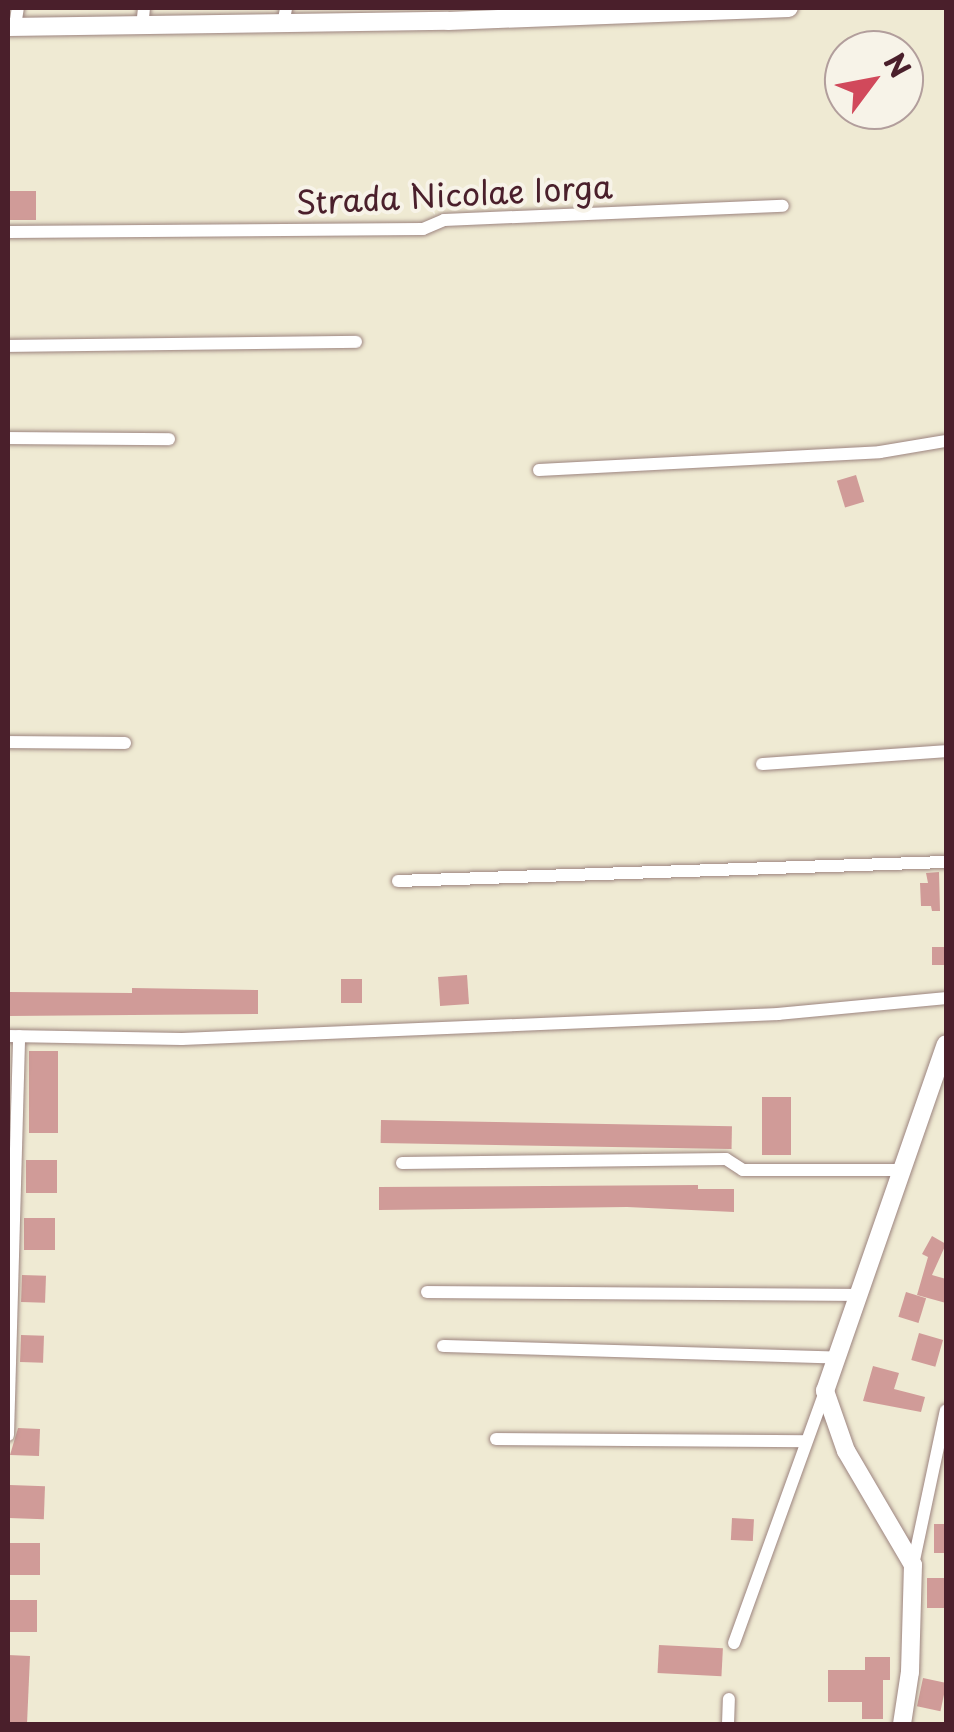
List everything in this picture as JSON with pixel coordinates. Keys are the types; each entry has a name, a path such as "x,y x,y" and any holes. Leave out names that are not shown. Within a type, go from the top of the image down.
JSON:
{"street":[{"path":"142,27 144,8"},
{"path":"14,20 142,27 284,16 789,8"},
{"name":"Strada Nicolae Iorga","path":"8,232 423,229 444,220 784,206"},
{"path":"8,346 356,342"},
{"path":"8,438 170,439"},
{"path":"539,470 880,452 946,441"},
{"path":"8,742 125,743"},
{"path":"762,764 946,752"},
{"path":"398,882 946,862"},
{"path":"8,1435 13,1036 182,1039 792,1013 946,998"},
{"path":"734,1643 946,1044"},
{"path":"402,1163 726,1159 743,1170 901,1170"},
{"path":"427,1292 860,1294"},
{"path":"443,1346 837,1358"},
{"path":"825,1391 846,1450 913,1566"},
{"path":"902,1724 910,1672 913,1566 946,1410"},
{"path":"496,1439 804,1441"},
{"path":"728,1724 729,1699"}],"building":[{"path":"8,191 36,191 36,220 8,220"},
{"path":"856,475 864,502 845,508 837,481"},
{"path":"939,872 940,911 932,911 931,906 921,906 920,883 928,883 926,873"},
{"path":"932,947 946,947 946,965 932,965"},
{"path":"467,975 469,1004 440,1006 438,977"},
{"path":"341,979 362,979 362,1003 341,1003"},
{"path":"132,988 258,990 258,1014 8,1016 8,992 132,993"},
{"path":"29,1051 58,1051 58,1133 29,1133"},
{"path":"762,1097 791,1097 791,1155 762,1155"},
{"path":"381,1120 732,1126 732,1149 381,1143"},
{"path":"26,1160 57,1160 57,1193 26,1193"},
{"path":"698,1185 698,1189 734,1189 734,1212 627,1207 379,1210 379,1187"},
{"path":"24,1218 55,1218 55,1250 24,1250"},
{"path":"932,1236 946,1244 932,1275 946,1279 946,1303 917,1295 928,1257 922,1254"},
{"path":"22,1275 46,1276 45,1303 21,1302"},
{"path":"906,1292 926,1298 918,1323 898,1317"},
{"path":"919,1333 943,1340 935,1367 911,1360"},
{"path":"21,1335 44,1336 43,1363 20,1362"},
{"path":"873,1366 899,1373 894,1389 925,1397 921,1412 863,1401"},
{"path":"18,1428 40,1429 39,1456 10,1455"},
{"path":"10,1485 45,1486 44,1519 9,1518"},
{"path":"732,1518 754,1519 753,1541 731,1540"},
{"path":"934,1524 946,1524 946,1553 934,1553"},
{"path":"8,1543 40,1543 40,1575 8,1575"},
{"path":"927,1578 946,1578 946,1608 927,1608"},
{"path":"8,1600 37,1600 37,1632 8,1632"},
{"path":"659,1645 723,1648 721,1676 658,1673"},
{"path":"8,1655 30,1656 27,1724 8,1724"},
{"path":"865,1657 890,1657 890,1680 883,1680 883,1719 862,1719 862,1702 828,1702 828,1670 865,1670"},
{"path":"923,1678 946,1683 940,1711 917,1706"}]}
